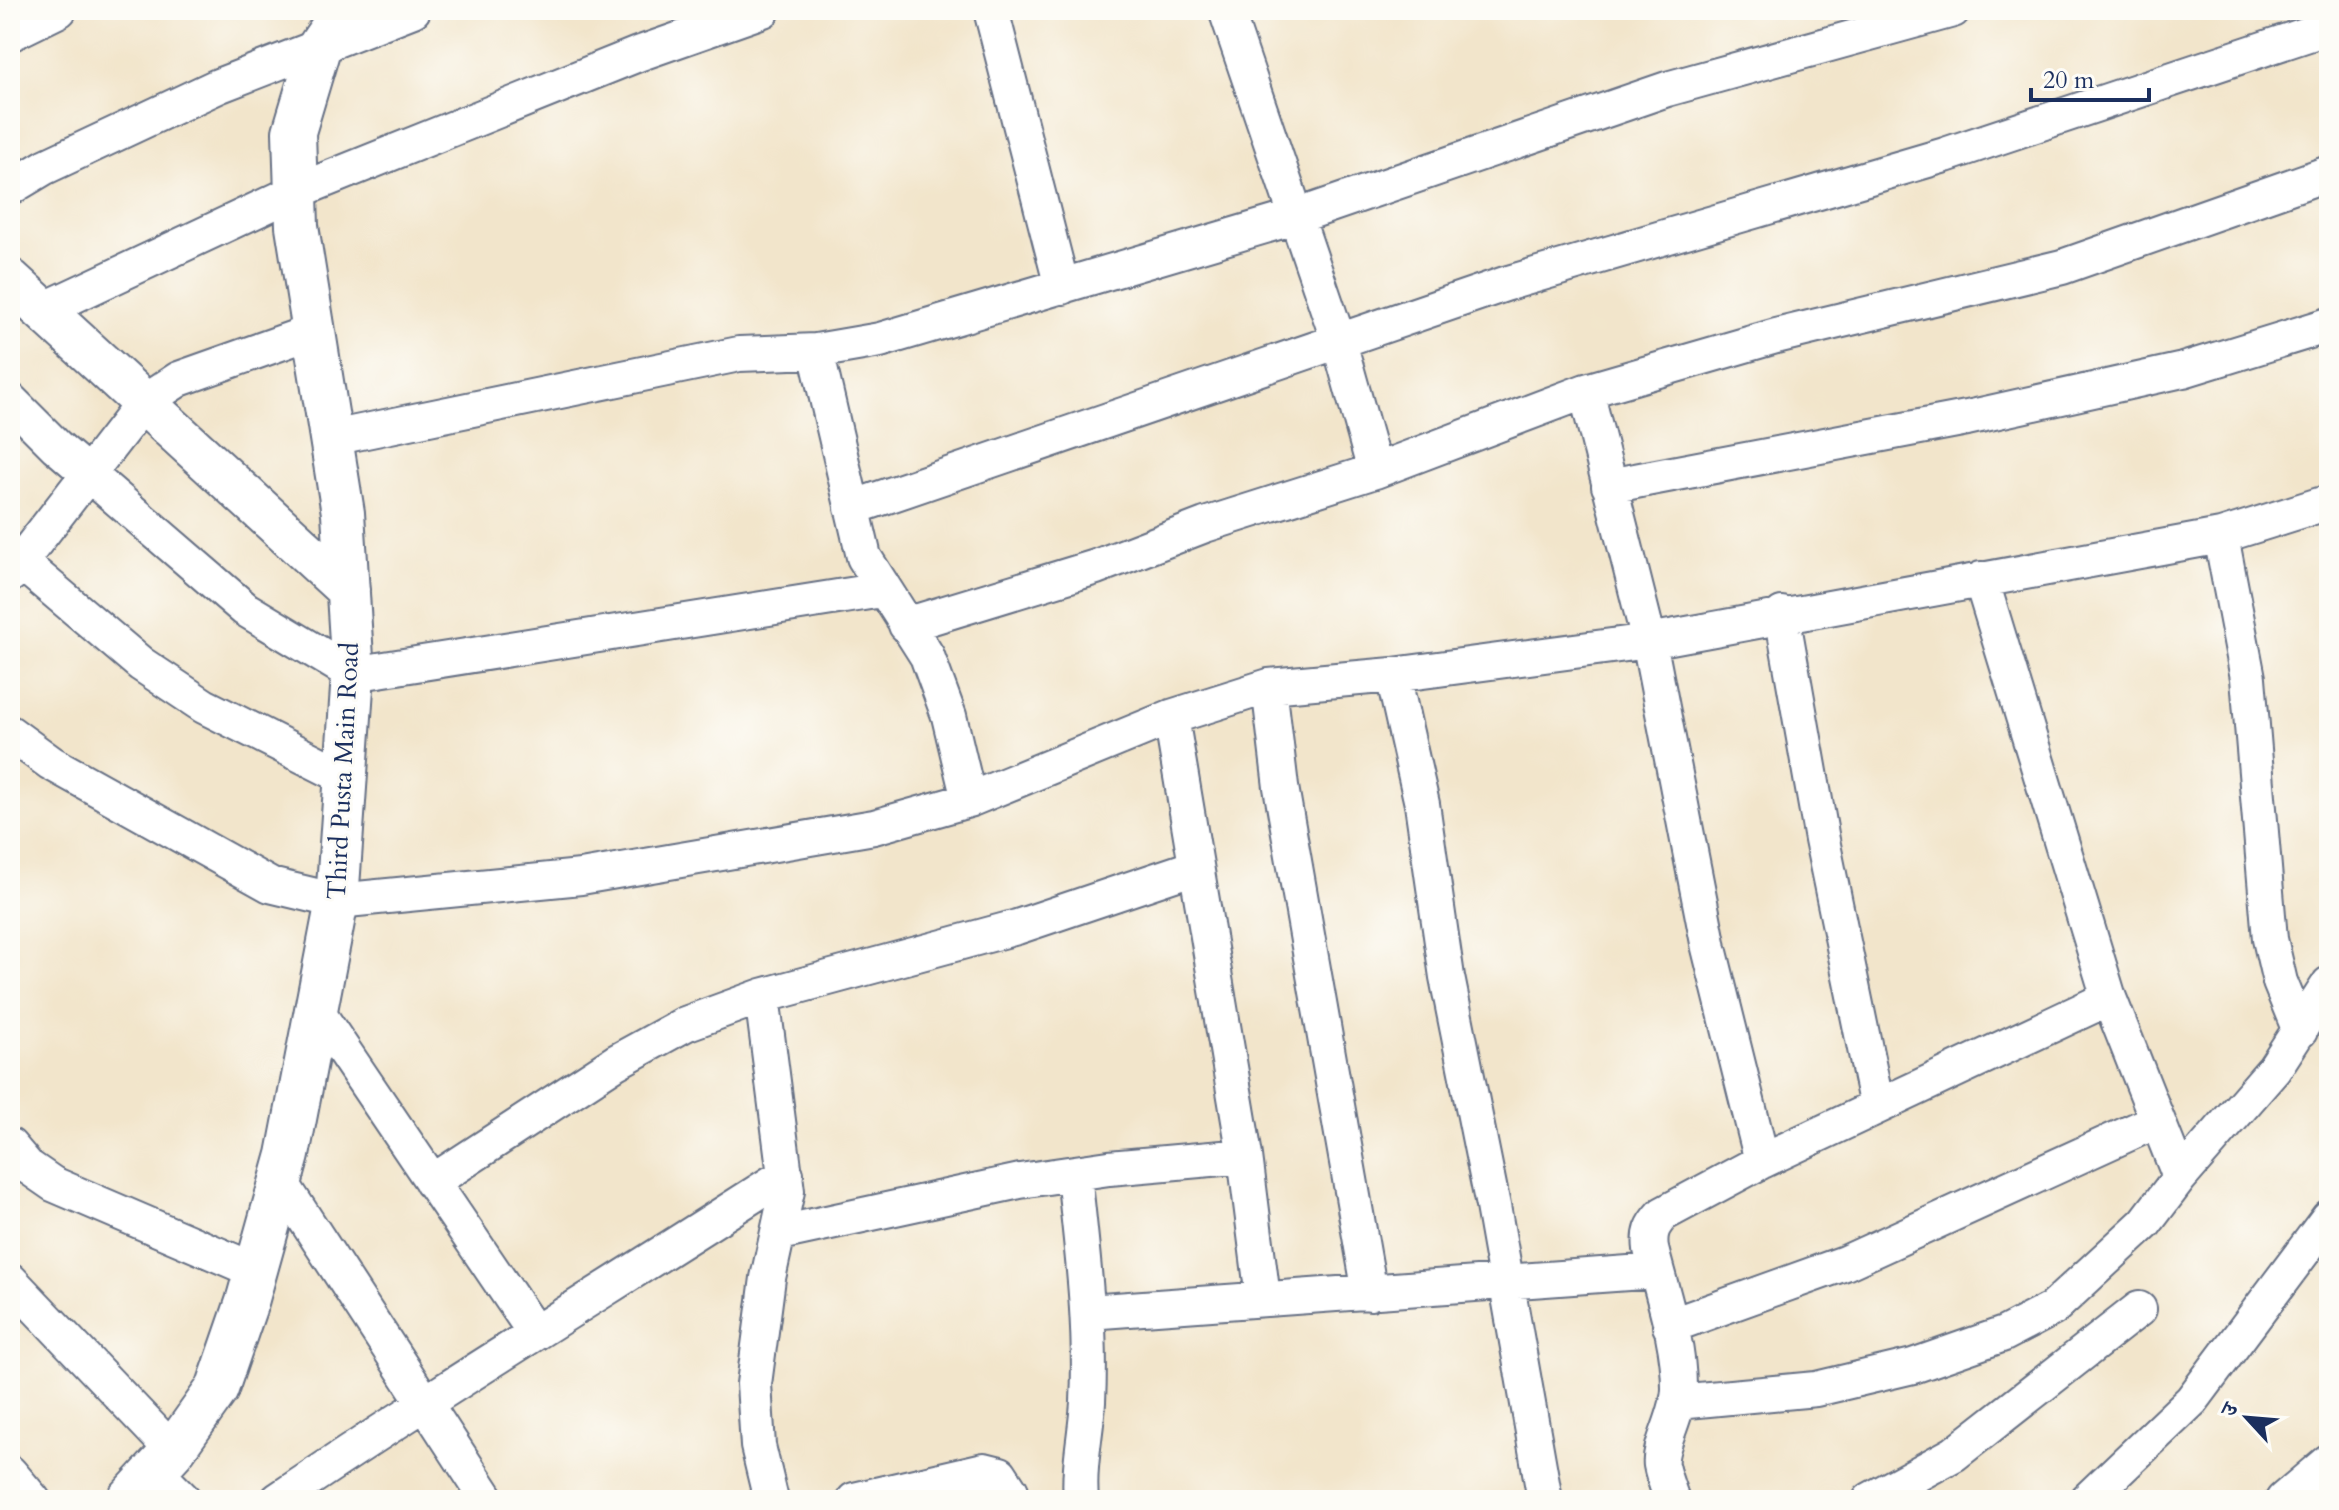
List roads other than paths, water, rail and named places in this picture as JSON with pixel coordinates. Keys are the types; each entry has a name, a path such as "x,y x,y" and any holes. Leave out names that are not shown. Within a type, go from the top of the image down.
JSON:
{"street":[{"path":"10,34 59,10"},
{"name":"Third Pusta Main Road","path":"152,1474 217,1389 256,1271 281,1182 337,901 353,674 343,513 297,226 294,132 320,45 344,10"},
{"path":"10,188 45,167 165,111 320,45 413,10"},
{"path":"43,310 295,192 638,54 763,10"},
{"path":"991,10 1062,287"},
{"path":"1226,10 1339,342 1375,471"},
{"path":"332,438 739,354 816,351 880,340 1295,217 1667,89 1953,10"},
{"path":"852,508 1505,284 1945,155 2329,27"},
{"path":"906,625 1096,567 1205,525 1375,471 1586,391 1776,336 2062,267 2329,173"},
{"path":"10,280 348,590"},
{"path":"1609,486 1967,418 2183,370 2329,325"},
{"path":"314,331 179,379 144,402 13,563 141,664 204,706 345,777"},
{"path":"816,351 864,557 882,590 927,656 949,716 969,800"},
{"path":"1586,391 1649,641 1709,948 1762,1161"},
{"path":"10,400 88,474 245,609 353,674 882,590"},
{"path":"10,733 51,763 270,885 337,901 581,877 726,855 874,827 969,800 1171,717 1269,686 1393,675 1649,641 1782,614 2221,536 2329,502"},
{"path":"2221,536 2248,678 2270,939 2280,982 2300,1031"},
{"path":"1981,579 2109,998 2180,1177"},
{"path":"1782,614 1822,840 1877,1107"},
{"path":"1393,675 1422,804 1447,977 1545,1500"},
{"path":"1269,686 1281,787 1370,1293"},
{"path":"1171,717 1245,1156 1263,1298"},
{"path":"432,1182 616,1062 685,1024 762,996 1017,927 1195,867"},
{"path":"1677,1402 1816,1389 1913,1366 2004,1334 2052,1309 2145,1223 2180,1177 2274,1069 2329,984"},
{"path":"762,996 786,1174 785,1213 768,1278 754,1384 758,1446 771,1500"},
{"path":"1672,1500 1661,1463 1679,1387 1670,1326 1649,1236 1653,1225 1663,1214 1762,1161 2109,998"},
{"path":"316,1010 535,1333"},
{"path":"1670,1326 1845,1263 2156,1121"},
{"path":"10,1146 27,1166 53,1184 256,1271"},
{"path":"780,1233 1020,1181 1245,1156"},
{"path":"278,1500 786,1174"},
{"path":"1074,1174 1088,1312 1088,1403 1079,1472 1081,1500"},
{"path":"281,1182 488,1500"},
{"path":"2087,1500 2192,1400 2329,1217"},
{"path":"1088,1312 1263,1298 1507,1285 1656,1271"},
{"path":"10,1280 152,1474 184,1500"},
{"path":"1870,1500 1954,1454 2139,1309"},
{"path":"2283,1500 2329,1461"},
{"path":"854,1500 984,1470 1000,1474 1011,1491 1012,1500"},
{"path":"10,1473 33,1500"}]}
